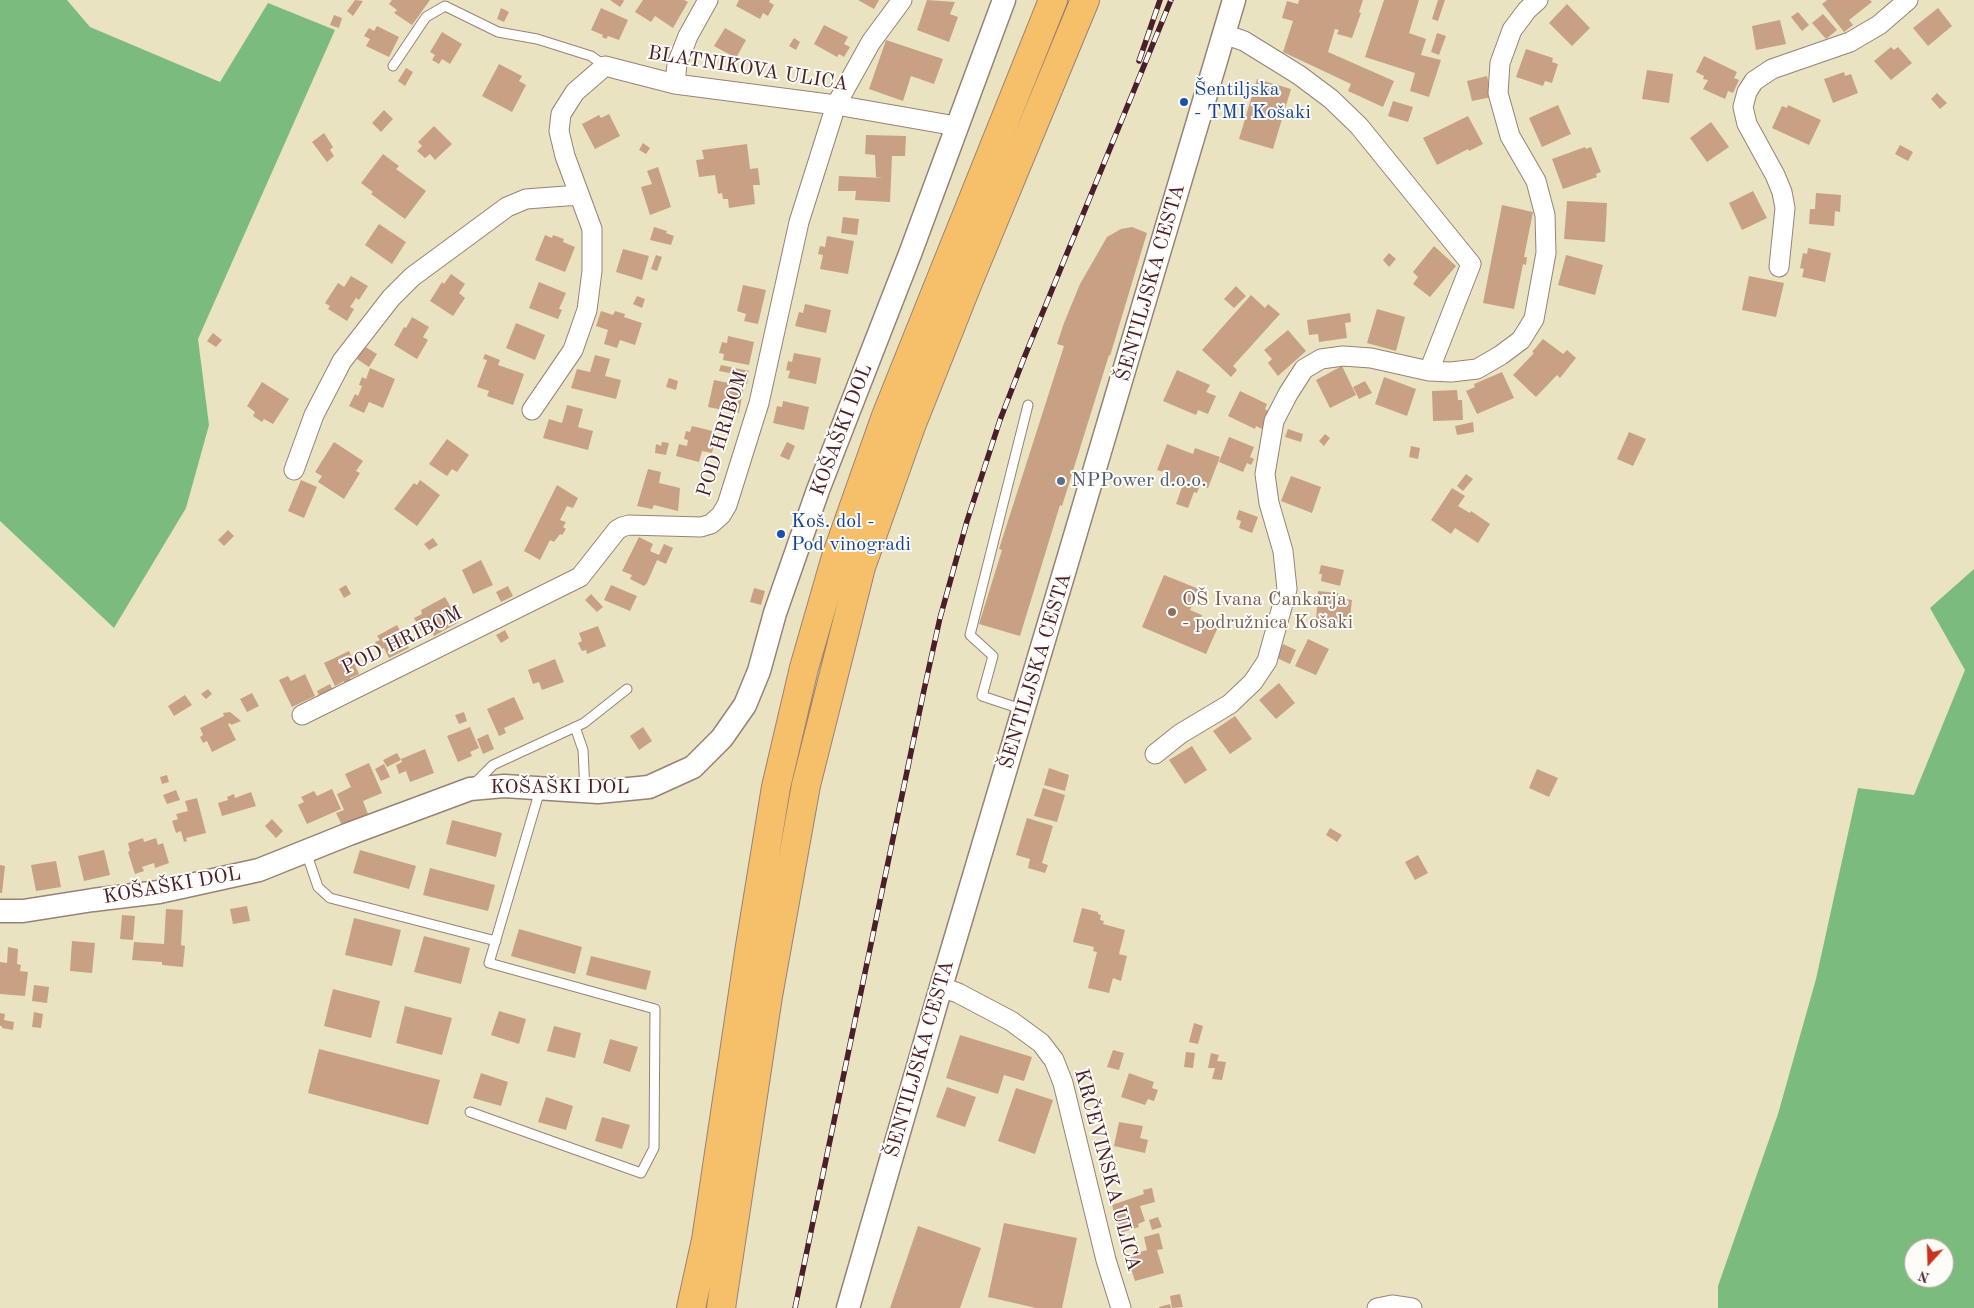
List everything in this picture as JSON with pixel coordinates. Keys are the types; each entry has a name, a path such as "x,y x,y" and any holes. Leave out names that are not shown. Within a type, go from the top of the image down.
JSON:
{"highway":[{"path":"691,1308 706,1240 776,786 804,668 836,557 886,416 1053,0"},
{"path":"721,1308 768,996 806,785 861,567 911,426 1085,0"}],"street":[{"path":"675,84 677,64 685,43 708,0"},
{"name":"POD HRIBOM","path":"302,715 534,601 580,576 616,530 622,527 630,524 701,527 711,524 721,515 728,505 759,403 799,222 836,105 871,42 902,0"},
{"name":"KOŠAŠKI DOL","path":"0,911 23,911 159,892 258,870 470,789 504,786 598,792 649,787 692,767 722,738 745,705 818,490 910,254 1004,0"},
{"name":"ŠENTILJSKA CESTA","path":"848,1308 941,987 1234,0"},
{"path":"1155,754 1180,734 1230,704 1253,682 1267,661 1287,589 1283,551 1269,503 1265,474 1274,421 1304,369 1321,359 1343,356 1371,358 1428,371 1450,372 1477,369 1501,355 1521,340 1534,319 1546,252 1545,215 1536,181 1510,136 1498,93 1500,63 1512,30 1527,10 1538,0"},
{"path":"1779,267 1785,208 1782,192 1775,176 1746,124 1743,107 1747,92 1754,81 1772,68 1850,42 1880,25 1908,0"},
{"path":"1224,34 1244,41 1331,99 1359,126 1471,264 1428,371"},
{"path":"532,410 573,350 587,310 592,271 592,229 559,131 561,114 575,92 605,66"},
{"name":"BLATNIKOVA ULICA","path":"605,66 675,84 836,105 956,126"},
{"path":"294,470 314,415 342,361 391,298 412,277 507,207 526,199 579,195"},
{"name":"KRČEVINSKA ULICA","path":"941,987 958,993 1011,1020 1041,1043 1054,1060 1063,1084 1106,1260 1121,1308"},
{"path":"1377,1308 1392,1305 1412,1308"}],"lane":[{"name":"BLATNIKOVA ULICA","path":"393,66 426,17 445,6 498,32 538,38 591,56 605,66"},
{"path":"1024,710 982,696 993,656 970,635 1028,405"},
{"path":"470,789 480,776 493,765 584,723 627,689"},
{"path":"574,727 583,750 585,792"},
{"path":"470,1112 641,1173 654,1148 655,1009 489,964 540,787"},
{"path":"305,851 318,887 330,898 496,941"}],"green space":[{"path":"0,0 67,0 90,27 220,82 268,3 335,30 198,339 209,425 186,508 114,628 0,521"},
{"path":"1974,569 1974,1308 1718,1308 1718,1286 1778,1114 1816,979 1858,788 1914,795 1965,670 1930,608"}],"building":[{"path":"355,0 363,1 353,16 347,11"},
{"path":"392,0 430,0 412,25 394,13 397,10 389,4"},
{"path":"610,0 623,0 624,1 620,7"},
{"path":"643,0 684,0 688,2 673,28 655,16 651,22 635,12"},
{"path":"739,0 770,0 769,2 774,5 768,16 763,13 760,19 736,6"},
{"path":"858,0 879,0 874,9"},
{"path":"927,0 955,2 950,14 958,17 949,42 917,30"},
{"path":"1299,0 1363,0 1359,12 1361,13 1352,38 1337,34 1339,30 1335,29 1328,52 1394,81 1383,107 1348,91 1351,84 1283,52 1293,21 1282,18 1287,1 1298,4"},
{"path":"1384,0 1419,0 1409,33 1426,39 1421,55 1441,60 1429,97 1410,91 1415,73 1365,57"},
{"path":"1438,0 1445,0 1438,21 1432,19"},
{"path":"1827,0 1870,0 1872,2 1849,20 1853,25 1844,32 1822,4"},
{"path":"1567,4 1590,28 1572,46 1549,23"},
{"path":"501,8 509,12 504,22 497,19"},
{"path":"601,8 628,20 619,40 608,36 606,39 602,37 603,35 591,30"},
{"path":"1938,8 1952,26 1928,46 1913,28"},
{"path":"1798,12 1809,25 1802,31 1791,17"},
{"path":"1823,14 1837,30 1826,39 1812,23"},
{"path":"334,15 342,18 339,28 330,25"},
{"path":"1780,20 1786,44 1756,50 1752,26"},
{"path":"824,25 848,37 844,44 850,47 844,57 839,54 837,57 814,44"},
{"path":"377,26 399,37 389,57 366,46 370,39 364,36 369,28 374,31"},
{"path":"725,28 746,40 736,58 714,46"},
{"path":"442,32 462,44 450,64 442,59 439,64 432,60 435,55 430,52"},
{"path":"1437,33 1446,36 1439,55 1431,52"},
{"path":"794,38 800,42 796,50 789,46"},
{"path":"886,40 943,59 934,84 911,76 903,101 869,89"},
{"path":"1891,47 1894,50 1898,47 1912,63 1891,80 1874,61"},
{"path":"1526,49 1553,58 1552,62 1558,64 1552,83 1545,81 1543,86 1516,77"},
{"path":"1704,56 1737,72 1734,78 1739,80 1733,93 1728,91 1725,99 1703,89 1708,80 1703,79 1704,76 1696,72"},
{"path":"499,64 522,76 519,81 526,85 512,112 482,96"},
{"path":"406,68 413,72 405,86 398,81"},
{"path":"1647,70 1673,74 1669,103 1642,99"},
{"path":"1844,72 1845,76 1851,74 1858,93 1833,103 1824,79"},
{"path":"1487,76 1492,97 1472,101 1467,81"},
{"path":"1257,79 1291,89 1273,149 1239,139"},
{"path":"1937,93 1947,103 1940,109 1931,99"},
{"path":"1393,101 1413,107 1408,122 1388,116"},
{"path":"1558,105 1571,134 1542,147 1529,118"},
{"path":"1788,105 1821,120 1809,145 1772,128 1782,106 1787,108"},
{"path":"384,110 393,119 381,132 372,123"},
{"path":"609,114 620,136 595,149 582,124 599,115 601,118"},
{"path":"1468,116 1483,144 1469,151 1468,149 1437,165 1423,138"},
{"path":"1711,122 1729,147 1707,162 1690,138"},
{"path":"434,126 452,144 435,160 430,154 425,158 417,151 422,146 418,142"},
{"path":"324,133 333,147 330,150 334,156 327,162 312,142"},
{"path":"866,135 906,136 905,156 892,156 890,202 855,200 856,191 838,191 839,176 883,178 876,177 875,155 865,154"},
{"path":"643,143 650,148 646,154 639,150"},
{"path":"747,144 750,169 758,168 760,185 753,185 755,204 729,208 728,199 723,199 722,193 718,194 715,175 699,177 696,160 704,159 702,150"},
{"path":"1900,145 1913,152 1908,161 1895,154"},
{"path":"1585,147 1586,149 1591,147 1601,172 1596,174 1597,177 1563,189 1552,159"},
{"path":"383,154 399,166 396,169 426,191 405,219 371,194 373,192 361,183"},
{"path":"658,167 671,207 650,215 641,187 652,184 647,171"},
{"path":"1753,191 1767,218 1742,230 1729,203"},
{"path":"1816,193 1841,195 1840,212 1835,211 1834,226 1809,224 1810,209 1815,209"},
{"path":"1567,201 1607,203 1605,242 1564,239"},
{"path":"1502,205 1533,212 1524,257 1527,257 1526,265 1523,264 1514,309 1483,303"},
{"path":"843,217 859,219 857,235 841,233"},
{"path":"379,224 406,242 392,264 365,245"},
{"path":"654,227 667,231 666,233 674,236 671,245 650,240"},
{"path":"1132,227 1147,233 1110,356 1062,506 1060,505 1020,636 979,624 1002,550 999,549 1064,346 1057,344 1064,323 1080,284 1107,237 1121,229"},
{"path":"545,235 552,238 553,235 564,239 563,242 575,247 565,272 535,260"},
{"path":"827,236 854,241 848,274 820,269 823,255 818,254 820,246 825,247"},
{"path":"1434,246 1456,266 1430,297 1413,284 1418,277 1413,272"},
{"path":"1808,248 1831,253 1825,282 1802,277 1804,269 1800,268 1803,253 1807,254"},
{"path":"623,249 649,256 642,280 616,272"},
{"path":"1389,253 1396,259 1389,267 1383,260"},
{"path":"656,255 662,257 657,271 651,269"},
{"path":"1566,255 1603,265 1595,295 1558,285"},
{"path":"451,274 465,284 459,293 465,298 453,316 430,301 442,282 444,284"},
{"path":"351,276 368,286 359,300 356,298 350,307 354,309 347,321 328,309 330,306 325,303 338,283 344,287"},
{"path":"1749,276 1784,283 1776,317 1742,310"},
{"path":"539,282 566,293 559,309 562,310 558,319 529,308"},
{"path":"743,285 766,290 758,324 744,321 746,314 737,311"},
{"path":"1236,286 1246,296 1234,308 1224,299"},
{"path":"1251,295 1265,308 1268,304 1280,314 1233,366 1237,370 1231,377 1202,350"},
{"path":"637,296 645,299 642,308 633,304"},
{"path":"805,304 831,310 826,333 795,326 799,312 803,313"},
{"path":"1377,309 1405,317 1396,351 1367,343"},
{"path":"601,311 613,315 615,311 625,314 624,317 642,323 635,345 620,340 617,348 604,344 608,330 596,326"},
{"path":"1350,313 1351,322 1345,323 1347,338 1319,342 1318,334 1309,335 1307,320"},
{"path":"412,317 429,327 423,337 428,340 417,359 394,345"},
{"path":"516,323 545,335 535,360 506,348"},
{"path":"1288,330 1306,351 1278,376 1268,363 1272,359 1264,350"},
{"path":"213,333 222,340 216,347 207,341"},
{"path":"728,336 754,342 749,365 723,360 724,354 719,353 722,342 727,343"},
{"path":"1543,339 1563,354 1567,350 1576,358 1560,378 1557,375 1536,397 1513,375 1534,353 1532,352"},
{"path":"364,346 377,354 369,367 357,359"},
{"path":"794,353 821,358 816,384 788,378 790,371 786,370 788,361 792,362"},
{"path":"485,354 500,360 498,365 524,374 513,405 487,396 489,391 477,387 487,360 483,359"},
{"path":"595,355 610,359 605,376 621,380 616,399 571,388 577,369 590,372"},
{"path":"721,365 749,371 747,384 734,381 735,374 719,371"},
{"path":"1342,366 1356,395 1330,408 1316,380"},
{"path":"370,368 395,379 383,408 369,402 364,413 349,406 355,394 358,396 362,386 359,385 362,377 366,379"},
{"path":"1177,370 1210,385 1206,392 1216,396 1208,414 1198,410 1196,415 1163,401"},
{"path":"1502,372 1514,398 1477,414 1466,391 1475,387 1474,384"},
{"path":"1384,377 1416,389 1407,416 1375,404"},
{"path":"669,378 678,381 676,390 666,387"},
{"path":"714,380 744,386 739,413 708,407"},
{"path":"1365,381 1372,393 1359,399 1353,387"},
{"path":"262,382 289,399 273,424 264,419 262,422 253,416 255,412 247,406"},
{"path":"1457,390 1458,400 1462,400 1463,420 1433,421 1432,391"},
{"path":"1240,391 1267,404 1265,409 1270,412 1262,429 1256,426 1255,429 1228,416"},
{"path":"783,401 809,407 804,430 773,423 777,406 782,407"},
{"path":"567,405 583,409 578,427 593,431 588,450 543,438 549,419 562,423"},
{"path":"1473,422 1474,432 1457,435 1455,426"},
{"path":"692,426 717,432 712,453 702,451 699,462 676,456 679,444 687,446 688,440 684,439 686,431 690,432"},
{"path":"1288,429 1303,434 1301,442 1285,437"},
{"path":"1629,432 1646,439 1633,466 1617,459"},
{"path":"1325,434 1330,438 1324,446 1319,441"},
{"path":"1229,437 1254,447 1250,457 1254,459 1251,465 1247,463 1243,472 1219,462"},
{"path":"447,439 469,455 457,472 452,469 447,476 429,464"},
{"path":"334,442 363,461 356,471 360,473 344,499 318,482 322,476 315,472"},
{"path":"662,442 669,443 666,455 655,453 656,444 661,446"},
{"path":"787,442 795,446 789,460 780,456"},
{"path":"1167,444 1193,454 1195,448 1220,457 1208,488 1200,485 1197,493 1194,492 1188,508 1176,504 1182,487 1164,481 1167,473 1157,470"},
{"path":"1411,446 1420,448 1418,459 1409,457"},
{"path":"648,469 661,472 659,483 680,488 678,511 654,505 652,509 637,506"},
{"path":"1466,474 1473,479 1463,491 1457,486"},
{"path":"1291,476 1321,487 1312,513 1281,501"},
{"path":"301,480 317,487 304,518 288,511"},
{"path":"420,480 440,495 417,526 394,509 414,483 417,485"},
{"path":"557,485 578,498 573,508 567,506 560,520 566,522 563,527 566,529 554,542 550,540 540,560 524,551"},
{"path":"1452,488 1465,496 1458,506 1470,513 1471,511 1490,524 1478,543 1455,528 1451,534 1431,520"},
{"path":"1239,510 1258,517 1252,533 1239,528 1241,521 1236,519"},
{"path":"228,530 234,536 224,546 218,540"},
{"path":"639,537 653,544 650,551 659,555 664,544 673,548 666,564 657,560 644,586 630,579 632,575 622,571"},
{"path":"433,538 438,545 429,550 424,544"},
{"path":"481,560 493,585 473,594 462,570"},
{"path":"1321,565 1344,570 1340,586 1321,581 1322,574 1319,574"},
{"name":"OŠ Ivana Cankarja - podružnica Košaki","path":"1164,575 1199,589 1190,610 1202,615 1200,619 1218,627 1206,654 1142,627"},
{"path":"346,585 351,594 344,598 339,589"},
{"path":"611,585 637,596 630,611 604,600"},
{"path":"508,586 513,596 501,602 496,592"},
{"path":"754,588 765,591 761,605 750,602"},
{"path":"1318,591 1338,593 1338,598 1352,600 1350,618 1343,617 1342,623 1316,621"},
{"path":"591,594 603,607 597,612 585,600"},
{"path":"445,597 459,622 434,636 429,627 421,631 414,618 422,614 421,610"},
{"path":"397,625 409,648 389,658 384,648 379,650 375,642 380,640 377,636"},
{"path":"598,626 606,646 587,654 586,650 582,651 578,643 582,641 579,633"},
{"path":"505,630 509,638 501,643 496,635"},
{"path":"1308,639 1329,649 1316,675 1295,666"},
{"path":"1283,644 1296,650 1290,664 1277,658"},
{"path":"349,651 359,674 350,678 351,681 345,684 344,681 335,686 324,663"},
{"path":"555,659 564,682 542,690 539,682 533,684 528,670"},
{"path":"305,674 315,696 292,707 279,680 288,676 291,681"},
{"path":"1279,683 1295,703 1276,719 1259,700"},
{"path":"330,684 335,695 322,702 317,691"},
{"path":"208,689 212,694 206,699 201,694"},
{"path":"252,693 259,706 247,712 240,699"},
{"path":"185,695 192,705 174,716 168,706"},
{"path":"514,697 524,719 504,728 506,733 499,736 487,709"},
{"path":"230,712 241,721 231,725 230,723 228,724 236,740 212,752 207,741 203,743 200,737 203,735 200,728 224,716 223,713"},
{"path":"464,712 467,721 459,724 455,715"},
{"path":"1235,716 1252,739 1230,754 1213,731"},
{"path":"470,727 479,748 470,752 472,756 458,762 447,736"},
{"path":"643,727 652,741 639,750 630,736"},
{"path":"488,734 494,749 483,754 477,739"},
{"path":"1192,746 1207,770 1185,784 1169,760"},
{"path":"425,749 434,773 410,782 406,771 399,774 396,765 402,762 401,759"},
{"path":"397,753 401,760 387,767 383,760"},
{"path":"369,763 382,793 363,801 368,814 342,825 336,813 344,810 337,794 351,787 345,774"},
{"path":"384,764 390,777 381,781 375,769"},
{"path":"1049,768 1069,775 1065,791 1044,785"},
{"path":"1537,769 1558,778 1549,797 1529,788"},
{"path":"167,775 169,782 162,784 160,777"},
{"path":"1043,788 1065,795 1057,822 1034,816"},
{"path":"332,789 341,809 307,824 298,805 304,802 301,797 314,791 317,796"},
{"path":"176,790 180,800 167,804 163,795"},
{"path":"251,792 256,806 222,816 218,803 228,800 227,797 234,794 235,798"},
{"path":"197,798 206,833 186,838 187,841 184,842 181,831 176,833 172,821 178,819 176,814 188,811 185,801"},
{"path":"1027,818 1053,826 1042,863 1048,865 1045,873 1028,868 1030,859 1016,855"},
{"path":"272,819 283,831 276,838 265,826"},
{"path":"452,820 502,833 496,857 446,844"},
{"path":"1330,828 1342,835 1337,842 1326,835"},
{"path":"143,838 144,842 156,838 158,845 163,843 169,863 155,868 154,863 142,867 144,871 135,874 128,852 130,851 128,843"},
{"path":"104,850 110,875 84,881 78,856"},
{"path":"360,850 416,866 409,889 353,873"},
{"path":"1418,855 1428,873 1415,880 1405,862"},
{"path":"56,861 61,887 36,891 31,865"},
{"path":"0,865 5,866 2,893 0,893"},
{"path":"430,868 495,885 488,911 423,895"},
{"path":"247,906 250,921 233,924 230,909"},
{"path":"1082,908 1098,912 1101,915 1100,920 1104,921 1103,924 1125,930 1119,954 1127,956 1121,981 1113,978 1109,993 1088,988 1097,952 1093,951 1094,947 1073,942"},
{"path":"166,909 183,910 181,945 185,946 183,967 162,965 162,962 132,960 134,942 164,944"},
{"path":"122,915 135,916 133,940 120,939"},
{"path":"354,918 401,930 392,966 345,955"},
{"path":"519,929 582,947 575,974 511,956"},
{"path":"424,936 470,948 461,984 414,972"},
{"path":"72,941 95,943 92,973 70,971"},
{"path":"8,947 18,949 17,964 21,965 20,971 28,972 25,996 0,994 0,962 7,963"},
{"path":"591,956 651,971 646,990 586,975"},
{"path":"34,985 49,987 47,1003 32,1001"},
{"path":"333,989 380,1001 371,1038 324,1026"},
{"path":"405,1006 452,1018 442,1055 396,1043"},
{"path":"499,1011 526,1019 519,1044 491,1035"},
{"path":"34,1012 43,1014 41,1028 32,1027"},
{"path":"0,1013 5,1014 4,1020 14,1022 13,1030 0,1026"},
{"path":"1194,1023 1203,1026 1198,1044 1189,1042"},
{"path":"554,1026 581,1033 575,1058 547,1051"},
{"path":"960,1035 1032,1057 1024,1081 1004,1075 998,1094 946,1078"},
{"path":"610,1039 638,1047 630,1072 603,1063"},
{"path":"319,1049 440,1080 428,1125 308,1093"},
{"path":"1113,1050 1124,1053 1119,1070 1107,1067"},
{"path":"1186,1052 1195,1053 1193,1068 1184,1067"},
{"path":"1211,1053 1219,1055 1217,1061 1226,1062 1222,1080 1212,1079 1215,1068 1208,1068"},
{"path":"481,1073 508,1082 501,1106 473,1098"},
{"path":"1129,1073 1154,1082 1152,1088 1158,1090 1154,1101 1148,1099 1145,1105 1121,1097"},
{"path":"947,1087 976,1097 965,1127 936,1117"},
{"path":"1016,1088 1053,1100 1035,1154 998,1141"},
{"path":"546,1097 573,1106 566,1130 538,1122"},
{"path":"602,1117 630,1125 622,1149 595,1141"},
{"path":"1119,1122 1143,1126 1140,1138 1148,1140 1145,1153 1114,1146"},
{"path":"1152,1188 1155,1202 1140,1206 1145,1221 1138,1224 1139,1227 1120,1233 1112,1205 1144,1194 1143,1190"},
{"path":"1158,1217 1162,1227 1152,1230 1149,1220"},
{"path":"1004,1223 1077,1238 1062,1308 1036,1308 988,1297"},
{"path":"918,1226 981,1248 960,1308 890,1308"},
{"path":"1159,1233 1163,1249 1157,1250 1164,1273 1135,1281 1127,1256 1147,1250 1144,1237"},
{"path":"1180,1294 1183,1307 1172,1308 1170,1296"},
{"path":"1170,1304 1171,1308 1159,1308 1159,1307"}],"railway":[{"path":"1139,61 1160,0"},
{"path":"795,1308 924,690 940,618 967,521 1000,420 1024,358 1171,0"}],"place":[{"name":"Šentiljska - TMI Košaki","path":"1184,102"},
{"name":"NPPower d.o.o.","path":"1061,481"},
{"name":"Koš. dol - Pod vinogradi","path":"781,534"},
{"name":"OŠ Ivana Cankarja - podružnica Košaki","path":"1172,612"}]}
